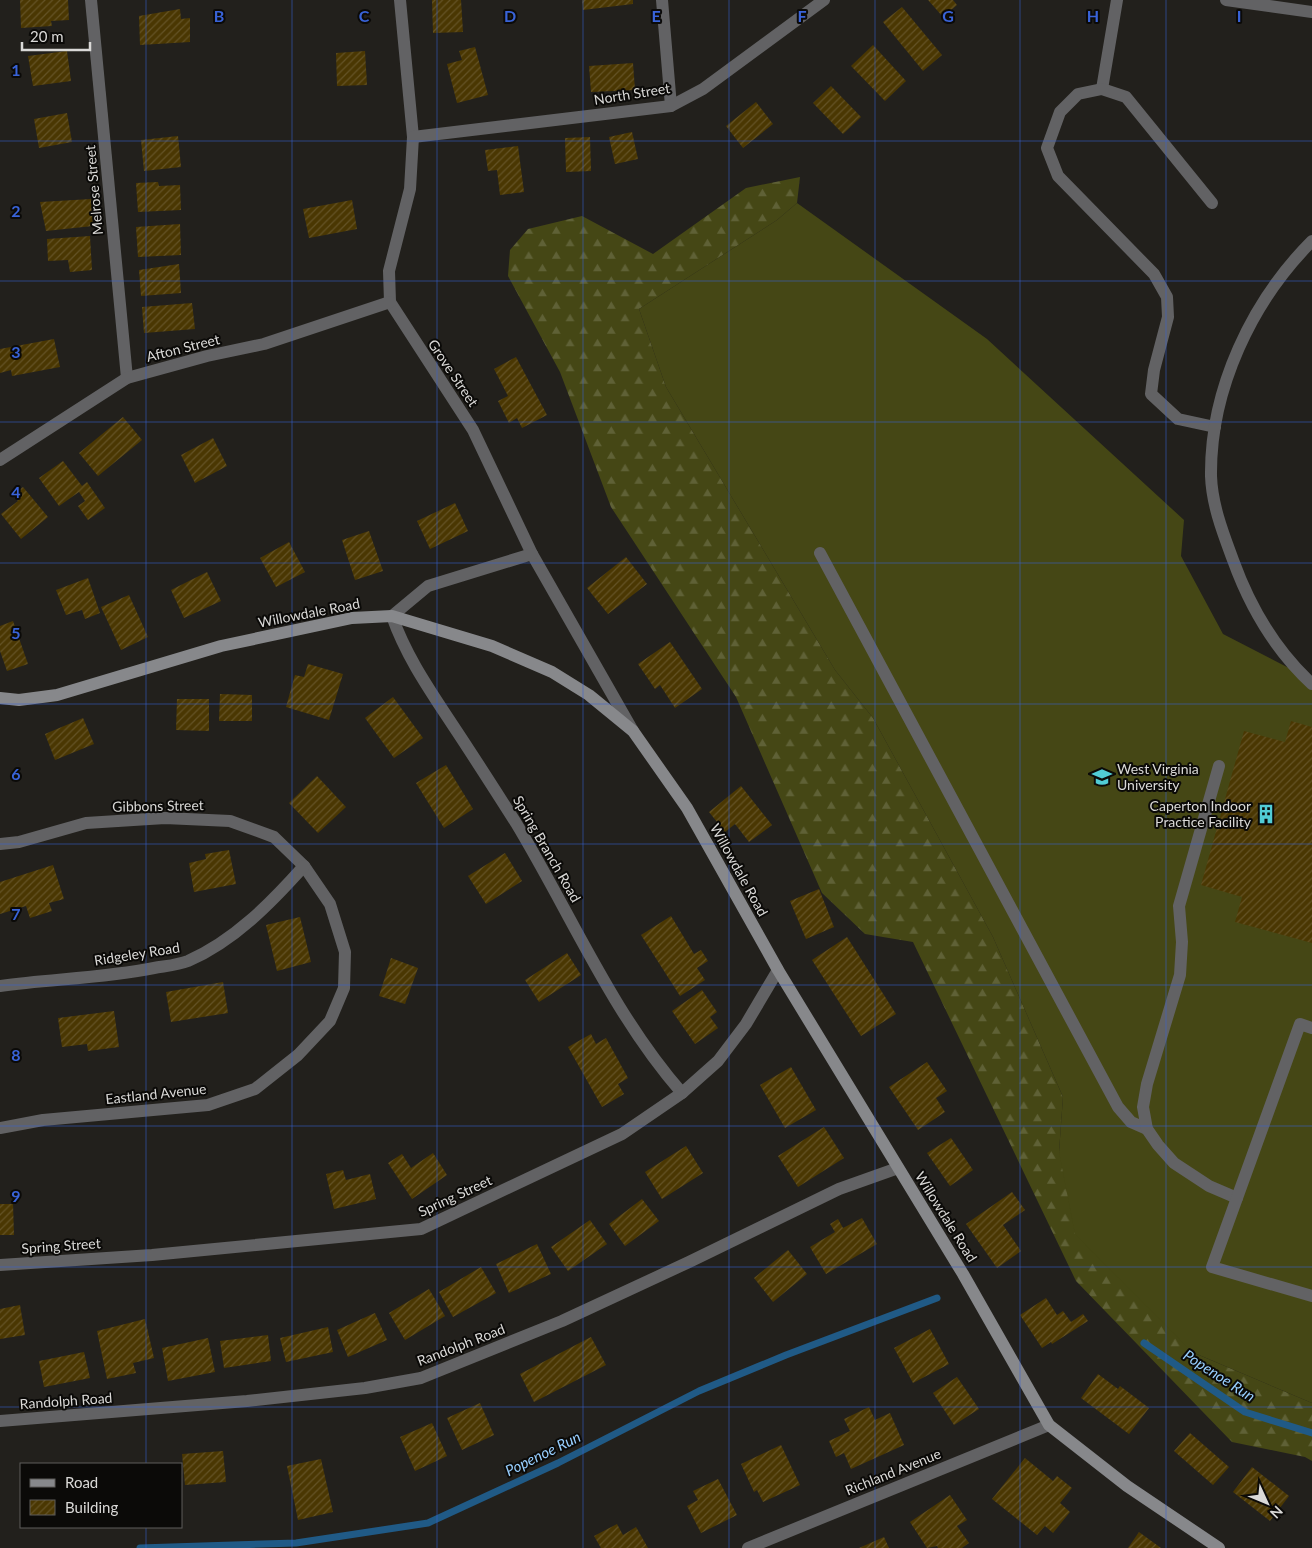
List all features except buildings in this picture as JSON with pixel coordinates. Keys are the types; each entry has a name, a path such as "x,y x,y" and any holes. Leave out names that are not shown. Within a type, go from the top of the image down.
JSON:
{"street":[{"name":"Melrose Street","path":"91,0 127,378"},
{"name":"Grove Street","path":"400,0 413,136 410,189 389,271 390,302 405,329 438,375 473,430 532,554 633,731"},
{"path":"662,0 671,106"},
{"name":"North Street","path":"413,136 671,106 703,90 824,0"},
{"path":"1102,89 1117,0"},
{"path":"1226,0 1312,12"},
{"path":"1212,203 1126,97 1102,89 1078,94 1060,112 1047,148 1058,176 1154,274 1166,297 1168,317 1154,370 1152,394 1178,419 1215,426"},
{"path":"1312,241 1290,263 1252,319 1229,372 1215,426 1211,476 1216,513 1242,586 1267,632 1298,671 1312,684"},
{"name":"Afton Street","path":"0,460 127,378 207,356 264,344 390,302"},
{"path":"820,553 1118,1107 1131,1122 1147,1129"},
{"path":"392,616 428,586 532,554"},
{"name":"Willowdale Road","path":"0,698 19,700 57,695 222,646 352,618 392,616 492,646 552,672 589,695 633,731 687,808 778,970 963,1274 1049,1425 1127,1486 1219,1548"},
{"name":"Spring Branch Road","path":"392,616 399,637 416,670 532,849 608,989 655,1062 682,1093"},
{"path":"1219,766 1179,906 1182,942 1180,975 1147,1084 1143,1107 1147,1129 1174,1163 1209,1186 1237,1198"},
{"name":"Gibbons Street","path":"0,844 18,842 86,823 165,818 230,821 274,837 304,866"},
{"name":"Ridgeley Road","path":"0,986 128,973 186,962 232,936 276,897 304,866"},
{"name":"Eastland Avenue","path":"0,1128 43,1120 208,1105 255,1089 298,1055 330,1021 344,988 345,952 330,904 304,866"},
{"name":"Spring Street","path":"0,1265 152,1255 421,1229 622,1134 682,1093 718,1061 746,1024 778,970"},
{"path":"1312,1028 1300,1024 1212,1267 1312,1296"},
{"name":"Randolph Road","path":"0,1421 247,1401 365,1388 421,1378 571,1316 690,1262 838,1188 898,1168"},
{"name":"Richland Avenue","path":"748,1548 1049,1425"}],"green space":[{"path":"800,177 797,203 777,220 639,309 666,387 835,670 873,718 993,937 1063,1097 1059,1152 1192,1352 1312,1403 1312,1461 1305,1457 1232,1442 1076,1281 913,942 865,934 822,893 736,697 611,507 560,372 508,276 510,250 528,229 582,216 653,254 746,188"},
{"name":"West Virginia University","path":"797,203 987,339 1184,520 1181,556 1223,634 1312,680 1312,1403 1192,1352 1075,1234 1059,1152 1063,1097 993,937 873,718 835,670 666,387 639,309 777,220"}],"waterway":[{"name":"Popenoe Run","path":"140,1548 296,1543 428,1523 558,1463 699,1391 786,1355 937,1298"},
{"name":"Popenoe Run","path":"1144,1343 1245,1412 1312,1433"}],"place":[{"name":"West Virginia University","path":"1102,777"},
{"name":"Caperton Indoor Practice Facility","path":"1266,814"}]}
